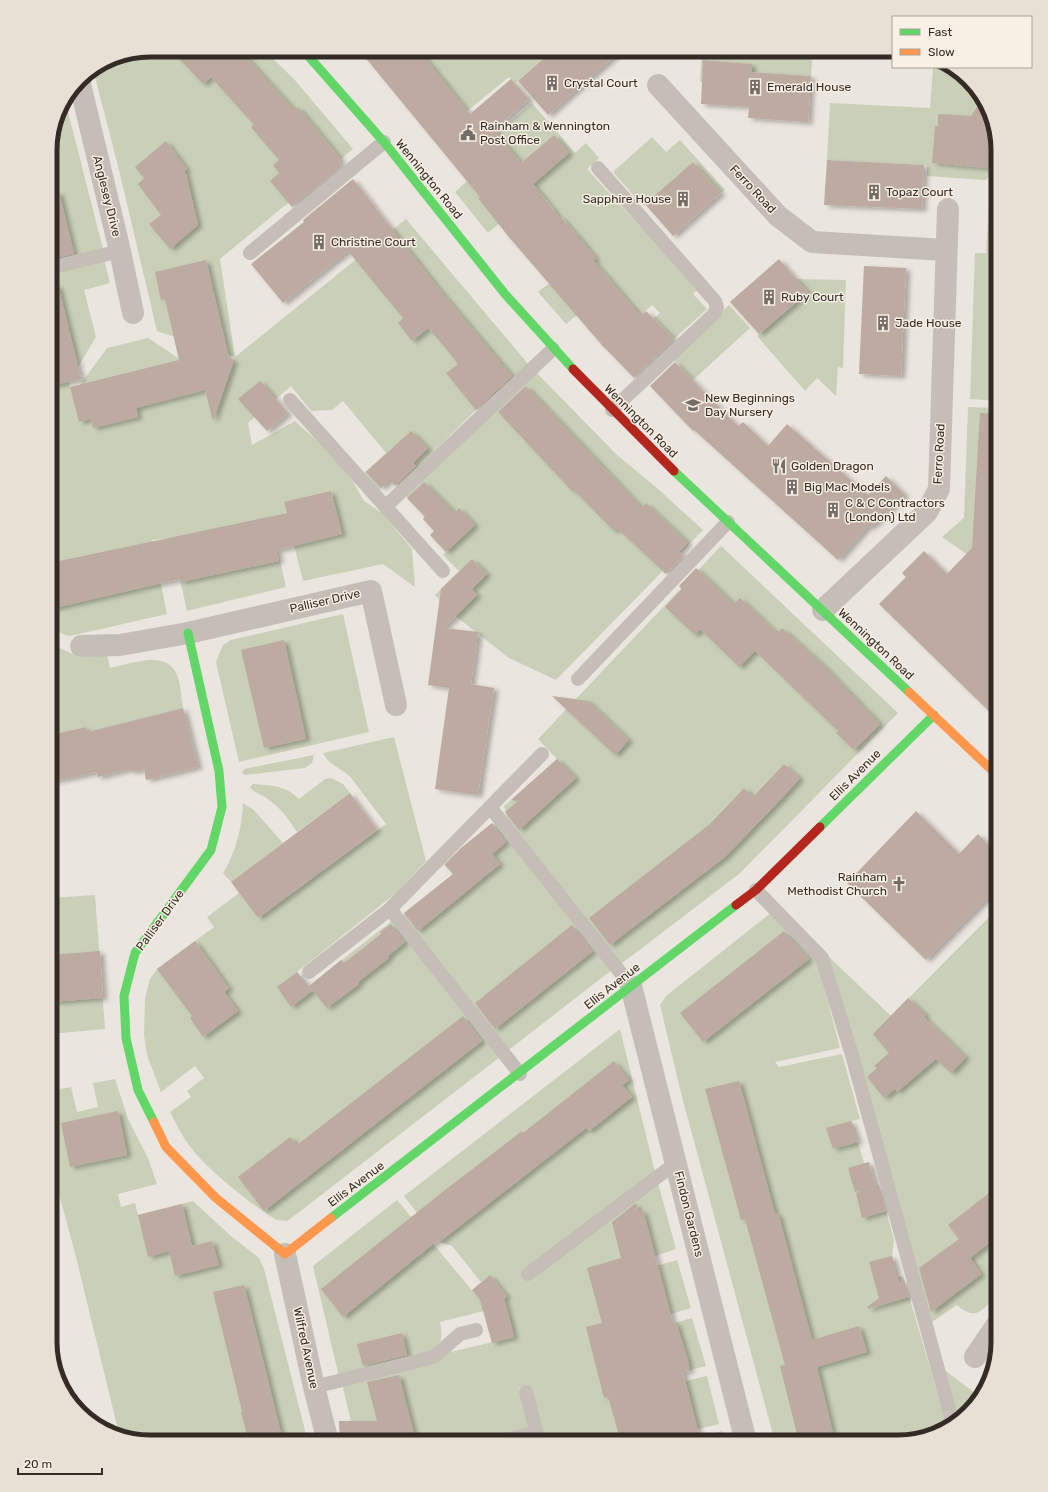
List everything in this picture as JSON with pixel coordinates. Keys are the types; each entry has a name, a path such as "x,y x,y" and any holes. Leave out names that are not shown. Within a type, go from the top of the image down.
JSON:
{"street":[{"name":"Wennington Road","path":"309,57 384,142 506,294 554,349 612,410 728,522 991,769"},
{"name":"Ferro Road","path":"658,85 778,216 812,242 946,250"},
{"name":"Anglesey Drive","path":"81,88 120,251 133,313"},
{"name":"Ferro Road","path":"823,610 927,512 939,489 948,209"},
{"name":"Palliser Drive","path":"81,646 120,646 188,633 371,591 396,705"},
{"name":"Palliser Drive","path":"188,633 219,771 222,807 211,850 135,953 124,996 126,1038 138,1090 166,1147 216,1198 285,1254"},
{"name":"Ellis Avenue","path":"285,1254 520,1074 756,890 934,715"},
{"name":"Findon Gardens","path":"631,986 744,1435"},
{"name":"Wilfred Avenue","path":"285,1254 314,1387 326,1435"},
{"path":"975,1357 991,1333"}],"lane":[{"path":"250,253 384,142"},
{"path":"598,168 715,301 717,307 714,314 612,410"},
{"path":"57,266 120,251"},
{"path":"386,506 554,349"},
{"path":"290,400 443,571"},
{"path":"578,679 728,522"},
{"path":"309,972 390,909 542,754"},
{"path":"490,807 631,986"},
{"path":"756,890 822,958 852,1055 951,1418"},
{"path":"390,909 520,1074"},
{"path":"528,1274 676,1163"},
{"path":"314,1387 434,1357 460,1334 476,1330"},
{"path":"526,1392 537,1435"}],"green space":[{"path":"144,57 271,57 294,79 353,149 220,259 235,357 157,331 119,170 95,77 115,64"},
{"path":"428,57 545,57 515,83 509,77 461,116 419,65"},
{"path":"702,57 812,57 811,76 751,72 751,64 704,60 702,82 700,81"},
{"path":"933,68 940,68 964,84 978,104 988,126 991,150 991,176 985,180 927,176 927,165 827,160 830,103 930,108"},
{"path":"532,103 575,153 586,143 599,158 587,169 698,289 693,294 707,309 674,339 654,318 660,313 652,305 606,349 601,345 615,333 630,304 603,271 565,302 577,315 566,324 538,292 552,282 582,268 595,258 562,217 552,225 545,217 554,209 541,194 508,216 488,233 455,192 467,181 477,193 496,134","holes":["505,174 533,184 495,217 478,198"]},
{"path":"67,109 103,249 57,261 57,144 60,126"},
{"path":"652,137 666,152 680,140 725,190 721,193 693,162 643,206 613,172"},
{"path":"990,187 991,400 970,399 975,253 986,253"},
{"path":"406,219 529,365 476,410 399,485 389,481 379,490 364,473 386,453 343,401 332,410 311,411 291,386 248,423 252,445 295,421 335,457 346,470 364,501 382,513 412,549 415,587 383,564 303,581 286,513 270,517 286,587 187,611 171,538 152,540 167,614 70,636 58,632 57,271 104,259 110,283 84,290 96,337 78,367 66,370 77,413 80,385 107,348 148,338 181,360 189,394 195,393 207,351 234,360 235,357"},
{"path":"796,279 846,280 843,368 838,367 836,396 817,378 805,391 757,336 808,292"},
{"path":"729,305 750,328 693,380 672,358"},
{"path":"536,372 617,455 657,488 703,530 556,680 509,658 453,614 435,595 459,571 443,555 446,552 430,535 436,530 423,519 425,516 406,496"},
{"path":"968,407 991,408 991,558 971,557 942,537 964,518"},
{"path":"721,546 898,713 739,874 621,964 507,818 504,806 557,759 538,739"},
{"path":"343,614 369,732 239,762 216,662 223,645 231,640"},
{"path":"57,647 80,657 107,654 110,668 147,660 165,662 172,667 177,675 183,708 87,732 86,727 57,733"},
{"path":"394,737 426,861 396,893 297,972 312,990 327,979 324,974 393,920 500,1057 294,1216 287,1221 277,1220 244,1197 220,1177 200,1158 183,1136 170,1112 191,1097 187,1091 204,1078 195,1066 161,1092 147,1055 144,1035 145,998 150,979 157,969 214,927 207,917 239,893 258,918 386,824 352,779 345,772 332,764 323,753"},
{"path":"314,755 312,763 305,768 245,775 242,773 244,769"},
{"path":"331,778 343,784 350,793 297,832 281,810 267,798 250,787 253,784 278,787 289,791 299,799 325,779"},
{"path":"243,803 254,810 283,843 231,882 223,873 228,865 238,839"},
{"path":"495,823 613,969 506,1052 401,916 453,875 443,863"},
{"path":"95,895 105,1029 57,1033 57,898"},
{"path":"772,912 817,960 840,1048 775,1062 779,1067 842,1054 860,1119 852,1121 864,1163 876,1186 879,1185 894,1240 892,1256 898,1277 903,1276 946,1421 922,1432 898,1435 773,1435 681,1093 660,1005 666,996"},
{"path":"991,915 991,1299 985,1307 976,1313 970,1313 957,1305 929,1324 827,955 891,1016"},
{"path":"620,1029 655,1172 521,1273 526,1280 658,1183 676,1249 655,1256 625,1275 677,1260 691,1308 671,1314 641,1332 692,1318 706,1366 653,1379 685,1381 707,1376 719,1424 674,1435 543,1435 528,1385 519,1388 531,1430 511,1435 354,1435 342,1384 450,1352 514,1337 503,1298 490,1276 481,1282 452,1246 439,1242 404,1196"},
{"path":"115,1079 128,1119 148,1158 157,1184 118,1194 121,1207 135,1203 138,1215 193,1201 231,1236 259,1258 264,1269 306,1435 144,1435 118,1429 75,1253 57,1187 57,1090 71,1087 77,1112 98,1107 93,1083"},
{"path":"397,1200 488,1310 440,1322 441,1337 435,1351 339,1377 313,1266"},
{"path":"943,1369 975,1393 964,1408 957,1414"},
{"path":"722,1431 723,1435 708,1435"}],"building":[{"path":"178,57 246,57 295,111 298,107 341,159 339,161 342,166 292,207 270,181 279,173 273,165 279,160 251,127 254,125 211,77 203,84"},
{"path":"365,57 425,57 470,114 511,79 529,99 494,130 521,163 554,135 569,153 533,184 560,218 561,217 596,258 593,260 641,316 646,311 674,339 634,378 601,344 508,236 478,198 480,197"},
{"name":"Crystal Court","path":"545,57 613,57 548,115 518,81"},
{"name":"Emerald House","path":"703,60 752,64 751,72 811,76 808,122 748,118 749,107 701,104"},
{"path":"978,105 988,126 991,150 991,168 932,163 935,126 938,126 938,114 971,116"},
{"path":"166,141 187,169 184,172 186,174 198,225 170,249 149,224 161,215 138,184 144,178 135,167"},
{"name":"Topaz Court","path":"827,160 924,165 922,209 824,205"},
{"name":"Sapphire House","path":"693,162 721,193 673,236 645,204"},
{"path":"353,179 439,289 512,376 476,410 446,373 458,364 444,346 428,328 412,341 398,323 403,318 348,251 283,303 251,264 304,222 303,220"},
{"path":"57,192 59,192 74,254 57,258"},
{"name":"Ruby Court","path":"779,259 808,292 759,334 730,302"},
{"path":"206,260 229,358 234,360 213,421 205,390 136,408 138,417 93,428 91,419 79,422 70,387 179,360 165,299 161,300 155,272"},
{"name":"Jade House","path":"864,266 906,268 901,376 859,374"},
{"path":"57,285 81,379 57,384"},
{"path":"675,362 738,426 743,422 768,446 787,424 868,495 886,476 905,495 870,528 868,526 838,560 694,430 693,431 650,386"},
{"path":"260,381 288,413 267,431 238,399"},
{"path":"526,386 642,508 646,503 688,543 679,552 684,556 666,574 617,528 614,531 574,490 573,492 498,412"},
{"path":"980,413 991,414 991,713 879,604 906,577 902,573 924,551 947,574 972,548"},
{"path":"411,431 428,448 413,463 416,466 395,486 390,480 381,488 366,472"},
{"path":"424,482 455,513 459,508 475,525 446,552 430,535 434,531 423,519 425,517 407,498"},
{"path":"331,491 342,534 277,550 279,561 181,582 180,579 57,607 57,562 287,513 284,502"},
{"path":"472,559 487,574 472,589 477,595 444,628 478,632 471,684 494,688 478,795 435,789 449,688 428,685 441,589"},
{"path":"696,568 734,604 740,598 777,633 782,628 824,666 880,724 854,750 836,733 838,731 755,651 739,667 700,629 695,635 665,607 682,589 679,586"},
{"path":"284,640 306,739 264,748 241,650"},
{"path":"552,696 588,701 629,740 615,755"},
{"path":"183,708 198,767 146,780 144,769 131,772 130,769 98,777 96,772 57,780 57,733 86,727 87,732"},
{"path":"557,759 576,778 519,830 505,812 518,801 511,800"},
{"path":"784,764 800,778 781,799 725,857 610,945 589,918 710,824 744,788 753,797"},
{"path":"350,793 377,830 258,918 231,882"},
{"path":"916,811 959,854 978,834 991,847 991,894 926,960 847,883"},
{"path":"492,823 506,842 492,854 500,864 418,931 404,913 453,874 445,865 461,848"},
{"path":"391,924 405,942 388,956 389,958 358,982 359,984 327,1008 309,986 341,960 344,963 381,934 380,932"},
{"path":"572,925 593,951 495,1029 475,1003"},
{"path":"784,931 809,959 703,1042 680,1013"},
{"path":"195,941 229,988 224,992 238,1011 203,1037 190,1018 192,1016 157,969"},
{"path":"100,951 103,998 57,1001 57,954"},
{"path":"297,972 312,991 291,1007 277,987"},
{"path":"908,998 926,1015 924,1017 966,1057 951,1073 936,1059 897,1092 895,1089 884,1098 867,1077 877,1068 874,1066 889,1053 873,1034"},
{"path":"463,1016 482,1041 264,1211 238,1177 290,1137 297,1145"},
{"path":"614,1061 629,1080 622,1085 632,1097 589,1131 586,1128 439,1242 438,1240 343,1317 321,1289 445,1190 522,1131 523,1133"},
{"path":"739,1081 775,1214 778,1213 812,1340 859,1326 867,1352 817,1367 833,1435 797,1435 780,1366 785,1365 745,1219 741,1220 705,1089"},
{"path":"118,1111 127,1155 70,1167 61,1123"},
{"path":"851,1121 858,1142 833,1149 826,1128"},
{"path":"869,1162 876,1187 855,1192 848,1168"},
{"path":"879,1186 886,1211 862,1218 856,1193"},
{"path":"991,1191 991,1242 970,1258 981,1274 931,1312 919,1268 959,1239 948,1225"},
{"path":"636,1203 639,1212 643,1210 673,1323 676,1322 687,1357 690,1371 683,1372 699,1435 619,1435 608,1397 604,1398 586,1327 602,1323 587,1268 621,1258 612,1222"},
{"path":"182,1204 192,1246 212,1241 219,1265 175,1276 169,1251 148,1257 138,1215"},
{"path":"892,1256 899,1283 904,1279 909,1297 868,1309 867,1307 879,1298 869,1262"},
{"path":"490,1275 507,1296 504,1298 514,1337 492,1343 480,1300 472,1290"},
{"path":"244,1285 281,1435 247,1435 213,1292"},
{"path":"402,1333 407,1355 363,1366 357,1344"},
{"path":"399,1375 414,1435 340,1435 339,1421 377,1421 367,1382"}],"traffic: fast":[{"path":"309,57 384,142 505,294 573,369"},
{"path":"674,471 909,692"},
{"path":"154,1122 138,1090 126,1038 124,996 135,953 211,850 222,807 219,771 188,633"},
{"path":"820,827 934,715"},
{"path":"331,1218 736,905"}],"traffic: slow":[{"path":"909,692 991,769"},
{"path":"154,1122 166,1147 216,1198 285,1254 331,1218"}],"traffic: jam":[{"path":"573,369 674,471"},
{"path":"736,905 756,890 820,827"}],"place":[{"name":"Crystal Court","path":"552,83"},
{"name":"Emerald House","path":"755,87"},
{"name":"Rainham & Wennington Post Office","path":"468,133"},
{"name":"Topaz Court","path":"874,192"},
{"name":"Sapphire House","path":"683,199"},
{"name":"Christine Court","path":"319,242"},
{"name":"Ruby Court","path":"769,297"},
{"name":"Jade House","path":"883,323"},
{"name":"New Beginnings Day Nursery","path":"693,405"},
{"name":"Golden Dragon","path":"779,466"},
{"name":"Big Mac Models","path":"792,487"},
{"name":"C & C Contractors (London) Ltd","path":"833,510"},
{"name":"Rainham Methodist Church","path":"899,884"}]}
